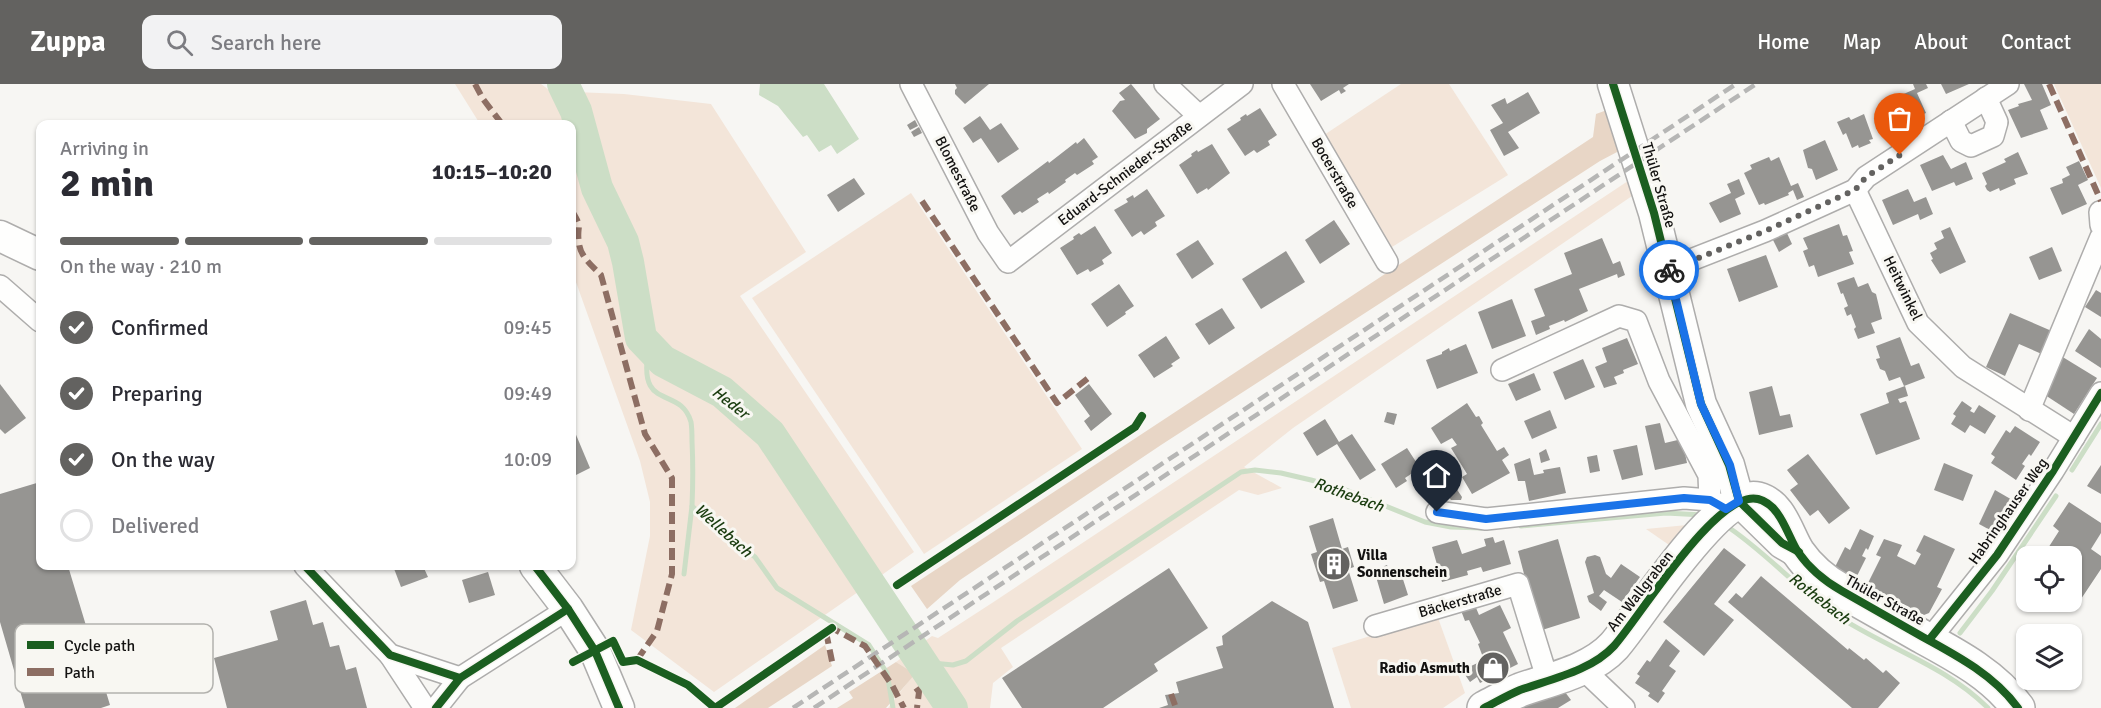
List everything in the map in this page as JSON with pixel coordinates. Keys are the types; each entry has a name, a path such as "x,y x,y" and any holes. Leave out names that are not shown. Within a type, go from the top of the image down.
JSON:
{"main road":[{"name":"Thüler Straße","path":"1613,84 1648,193 1701,404 1730,465 1718,512"},
{"path":"0,236 36,253"},
{"name":"Thüler Straße","path":"1718,512 1758,499 1772,507 1784,523 1799,553 1833,586 1961,658 1995,683 2018,708"},
{"name":"Am Wallgraben","path":"1484,708 1519,691 1582,668 1612,648 1718,512"},
{"path":"538,570 568,609 595,651 619,708"}],"street":[{"name":"Blomestraße","path":"912,84 988,233 1008,262"},
{"path":"1165,84 1199,116"},
{"name":"Eduard-Schnieder-Straße","path":"1008,262 1242,84"},
{"name":"Bocerstraße","path":"1283,84 1387,262"},
{"path":"1668,268 1765,231 1855,190 1866,177 2008,84"},
{"path":"1951,121 1961,141 1971,146 1993,136 1997,122 1986,98"},
{"name":"Heitwinkel","path":"1855,190 1918,322 1963,368 2074,436"},
{"path":"2029,410 2101,237"},
{"path":"0,286 36,317"},
{"path":"1502,370 1619,316 1636,321 1659,381 1709,475 1718,512"},
{"name":"Habringhauser Weg","path":"1929,640 1997,555 2101,393"},
{"path":"1437,512 1486,519 1684,498 1718,512"},
{"path":"309,570 390,655 425,708"},
{"name":"Bäckerstraße","path":"1375,626 1518,584 1548,681"},
{"path":"436,708 460,678 568,609"},
{"path":"390,655 460,678"},
{"path":"1582,668 1624,708"}],"shaded area":[{"path":"455,84 541,84 559,102 568,120 478,120"},
{"path":"760,84 824,84 859,139 837,154 831,145 819,152 807,135 803,137 778,106 759,95"},
{"path":"1401,84 1449,84 1508,175 1392,247 1324,135"},
{"path":"2054,84 2101,84 2101,188"},
{"path":"575,92 624,94 711,104 806,252 740,296 914,552 879,577 781,436 756,411 717,382 678,362 644,332 632,243 604,183 585,110"},
{"path":"1607,110 1619,151 1600,161 1161,445 960,580 927,609 911,586 1593,137 1596,114"},
{"path":"576,148 588,192 615,245 634,342 674,375 715,395 751,425 773,448 868,585 714,692 631,630 650,536 650,502 640,461 576,282"},
{"path":"1628,181 1632,196 1293,428 1244,467 1282,488 1258,495 1239,490 1001,648 1013,667 993,683 990,708 888,708 914,674 896,662 932,636 938,638 992,603"},
{"path":"911,193 1082,449 924,554 752,298"},
{"path":"1687,525 1672,547 1646,529"},
{"path":"1437,615 1465,693 1443,708 1351,708 1332,648"},
{"path":"825,645 832,666 768,708 735,708"},
{"path":"896,662 915,674 886,708 837,708 853,698 849,692"}],"building":[{"path":"955,84 989,84 965,104 955,94 957,88"},
{"path":"1131,84 1160,119 1147,129 1147,133 1135,139 1112,111 1120,101 1125,100 1119,93"},
{"path":"1310,84 1349,84 1343,88 1346,91 1341,94 1339,90 1321,101"},
{"path":"1913,84 1926,84 1928,88 1917,93 1926,113 1901,124 1890,100 1915,89"},
{"path":"1941,84 1969,84 1946,94"},
{"path":"2024,84 2042,84 2051,105 2040,110 2048,129 2021,138 2008,110 2032,100"},
{"path":"1528,92 1540,113 1508,132 1519,148 1504,156 1490,130 1503,123 1491,105 1505,98 1507,104"},
{"path":"1260,108 1277,135 1268,141 1270,145 1257,153 1254,150 1245,156 1227,129 1246,114 1247,116"},
{"path":"1864,114 1873,139 1869,140 1871,143 1852,148 1846,133 1843,135 1837,122 1849,117 1851,120"},
{"path":"980,116 990,130 1001,123 1019,149 998,163 981,138 973,143 963,128"},
{"path":"915,120 918,126 910,130 907,125"},
{"path":"919,127 922,133 914,137 911,132"},
{"path":"1084,138 1098,157 1092,161 1094,164 1077,175 1075,173 1049,194 1048,192 1037,199 1039,202 1022,213 1020,211 1014,215 1001,196"},
{"path":"1825,140 1838,170 1816,180 1812,169 1808,168 1803,150"},
{"path":"1212,144 1230,173 1208,190 1207,188 1197,194 1179,165 1197,150 1198,152"},
{"path":"2018,152 2028,174 2014,179 2016,184 2000,191 1999,188 1990,192 1987,190 1982,173 2006,162 2004,159"},
{"path":"1943,155 1951,169 1966,162 1973,179 1956,186 1954,182 1932,191 1920,165"},
{"path":"1769,157 1771,161 1779,157 1791,186 1798,183 1804,197 1797,200 1793,190 1788,193 1789,195 1765,205 1764,203 1759,205 1744,173 1752,169 1750,165"},
{"path":"2079,161 2088,180 2078,185 2087,204 2062,215 2050,188 2063,183 2062,179 2070,175 2066,167"},
{"path":"854,178 865,194 838,212 827,195"},
{"path":"1739,179 1745,194 1735,199 1741,214 1720,223 1709,203 1731,193 1727,184"},
{"path":"1147,189 1165,216 1155,222 1157,226 1144,235 1141,231 1132,237 1114,210 1128,202 1126,199 1133,195 1134,198"},
{"path":"1908,189 1914,202 1926,197 1933,214 1920,220 1918,214 1893,225 1882,200"},
{"path":"1334,220 1350,244 1320,264 1305,240"},
{"path":"1839,224 1843,236 1847,235 1853,251 1849,252 1854,264 1818,277 1814,265 1809,267 1803,251 1808,249 1803,238"},
{"path":"1095,226 1112,253 1102,260 1104,264 1090,272 1088,269 1077,275 1060,248 1079,233 1081,235"},
{"path":"1950,227 1966,262 1940,274 1931,260 1933,259 1930,253 1937,249 1934,243 1944,238 1941,231"},
{"path":"1786,231 1792,244 1779,252 1772,238"},
{"path":"1602,238 1613,264 1620,261 1625,275 1618,278 1617,274 1579,289 1588,311 1565,322 1564,320 1549,326 1550,329 1536,335 1531,321 1545,316 1534,289 1572,274 1564,253"},
{"path":"1198,240 1214,264 1192,279 1176,254"},
{"path":"2052,247 2062,271 2039,280 2029,257"},
{"path":"1286,251 1305,282 1261,309 1242,279"},
{"path":"1766,255 1778,287 1739,302 1727,269"},
{"path":"1854,277 1858,287 1868,283 1872,292 1876,294 1882,319 1871,323 1875,333 1858,339 1854,329 1856,327 1851,314 1847,316 1844,308 1848,306 1837,283"},
{"path":"1119,284 1134,306 1107,327 1091,304"},
{"path":"2096,290 2101,293 2101,317 2085,307"},
{"path":"1512,299 1526,336 1492,349 1478,312"},
{"path":"1222,308 1235,328 1209,345 1195,324"},
{"path":"2010,313 2054,332 2044,355 2019,344 2005,376 1986,367"},
{"path":"2089,329 2101,339 2101,368 2075,351"},
{"path":"1166,336 1180,358 1171,364 1173,366 1154,378 1138,355"},
{"path":"1900,337 1911,366 1919,363 1925,378 1904,386 1900,377 1889,381 1876,359 1880,358 1876,346"},
{"path":"1627,338 1638,364 1623,370 1624,373 1614,377 1617,384 1604,388 1595,367 1607,362 1602,348"},
{"path":"1466,344 1478,373 1437,389 1426,360 1442,354 1449,348 1450,351"},
{"path":"2061,356 2097,378 2074,414 2042,393"},
{"path":"1583,359 1595,387 1565,400 1553,372"},
{"path":"1534,373 1541,390 1516,401 1508,384"},
{"path":"0,384 26,418 5,434 0,429"},
{"path":"1089,384 1112,414 1091,431 1084,421 1090,416 1075,395"},
{"path":"1772,386 1780,416 1790,414 1793,427 1759,435 1749,392"},
{"path":"1905,386 1908,396 1898,399 1900,403 1906,401 1920,439 1876,455 1860,414 1889,403 1886,393"},
{"path":"1962,401 1972,408 1970,411 1974,413 1979,405 1996,416 1985,434 1970,425 1965,433 1951,424 1956,416 1953,414"},
{"path":"1467,403 1476,417 1479,416 1483,423 1481,425 1497,451 1504,447 1509,455 1502,460 1510,473 1472,494 1462,477 1467,474 1451,448 1457,445 1452,438 1441,444 1431,428"},
{"path":"1550,410 1557,428 1532,439 1524,421"},
{"path":"1387,412 1397,414 1394,425 1384,422"},
{"path":"1325,419 1339,442 1352,434 1376,470 1360,480 1337,444 1317,456 1303,433"},
{"path":"1660,423 1665,443 1682,439 1687,463 1655,470 1645,426"},
{"path":"2015,426 2040,442 2031,456 2029,454 2022,464 2025,466 2016,480 1991,463 1995,457 1991,454 2006,430 2010,433"},
{"path":"576,435 590,468 576,475"},
{"path":"1637,445 1643,475 1622,480 1613,450"},
{"path":"1407,448 1420,468 1405,478 1407,481 1396,488 1381,464"},
{"path":"1546,449 1550,460 1541,463 1539,453"},
{"path":"1808,454 1850,508 1829,524 1818,510 1810,516 1790,490 1798,484 1787,470"},
{"path":"1597,455 1600,471 1590,473 1587,457"},
{"path":"1530,458 1534,475 1544,473 1543,470 1560,467 1566,493 1529,501 1525,481 1518,481 1514,464"},
{"path":"1944,463 1973,475 1963,501 1934,490"},
{"path":"2101,465 2101,494 2087,486"},
{"path":"1442,467 1447,474 1444,476 1439,469"},
{"path":"1450,479 1462,497 1461,500 1451,500 1440,485"},
{"path":"36,483 36,570 69,570 86,624 15,624 15,674 0,622 0,494"},
{"path":"1995,490 2021,505 2001,536 1979,524"},
{"path":"2069,502 2101,523 2101,533 2091,549 2101,556 2101,569 2082,598 2082,546 2049,546 2059,531 2053,526"},
{"name":"Villa Sonnenschein","path":"1333,518 1342,549 1348,547 1354,567 1348,569 1358,601 1333,609 1324,581 1320,582 1311,554 1317,552 1309,526"},
{"path":"1860,529 1874,536 1868,550 1866,548 1862,556 1866,558 1855,580 1834,569 1845,547 1850,550"},
{"path":"1924,535 1955,549 1937,587 1942,589 1929,613 1924,615 1867,585 1881,557 1876,555 1884,539 1902,545 1897,556 1915,565 1921,554 1916,551"},
{"path":"1493,537 1495,543 1504,540 1511,564 1483,572 1481,567 1467,571 1468,575 1442,582 1432,547 1457,540 1462,554 1486,546 1484,539"},
{"path":"1558,539 1580,618 1539,631 1518,551"},
{"path":"1724,548 1746,565 1714,604 1734,620 1704,656 1663,622"},
{"path":"1595,555 1600,557 1606,574 1611,578 1621,564 1640,577 1622,602 1604,590 1599,596 1607,602 1601,611 1589,602 1587,596 1594,593 1585,562 1587,557"},
{"path":"1387,565 1391,576 1401,573 1408,595 1384,604 1374,570"},
{"path":"1169,568 1208,628 1154,664 1158,671 1103,708 1022,708 1002,678"},
{"path":"395,570 425,570 428,577 401,587"},
{"path":"488,572 495,595 469,603 462,580"},
{"path":"1761,576 1848,650 1849,648 1864,660 1866,658 1883,673 1886,670 1900,683 1878,708 1852,708 1728,602 1736,593 1742,598"},
{"path":"306,600 313,625 323,622 330,647 339,645 346,670 356,667 367,708 227,708 214,658 278,640 270,611"},
{"path":"1272,601 1308,622 1334,708 1159,708 1168,705 1165,695 1179,693 1176,682 1223,668 1216,647 1223,645 1222,636"},
{"path":"1474,603 1479,615 1500,605 1511,628 1503,632 1518,664 1480,683 1477,677 1470,682 1459,666 1470,663 1471,666 1484,660 1478,644 1480,643 1469,620 1465,621 1460,608"},
{"path":"1666,639 1680,651 1669,666 1676,671 1662,691 1665,693 1658,703 1648,696 1650,693 1635,683 1640,676 1637,674 1647,660 1650,662"},
{"path":"1562,688 1571,700 1558,708 1521,708"},
{"path":"21,693 106,693 110,705 101,708 25,708"}],"waterway":[{"name":"Heder","path":"563,84 576,111 597,188 623,242 641,338 663,361 722,392 770,434 952,708"},
{"name":"Wellebach","path":"649,347 647,368 649,382 654,390 686,411 691,422 692,506 755,557 777,588 869,645 887,673 893,708"},
{"path":"2072,470 2101,424"},
{"name":"Rothebach","path":"922,662 953,665 966,661 1017,621 1241,472 1255,470 1281,473 1346,490 1425,522 1451,527 1482,528"},
{"path":"1960,633 1992,591 2056,496"},
{"path":"684,574 692,506"},
{"name":"Rothebach","path":"1521,526 1666,513 1703,515"},
{"name":"Rothebach","path":"1725,525 1754,546 1807,593 1836,615 1934,668 1971,693 1988,708"}],"railway":[{"path":"793,708 1736,84"},
{"path":"814,708 1756,84"}],"marked path":[{"path":"475,84 499,120"},
{"path":"2049,84 2101,201"},
{"path":"922,201 1057,403 1092,375"},
{"path":"576,217 579,224 580,248 587,260 601,275 645,434 672,478 672,574 657,631 637,660"},
{"path":"829,630 832,628 865,646 892,685 904,708"},
{"path":"826,632 833,666"},
{"path":"916,688 919,692 917,708"},
{"path":"1171,694 1176,708"}],"cycle path":[{"path":"1613,84 1654,213 1701,404 1729,465 1739,501 1782,543 1799,552"},
{"path":"1929,640 1997,555 2101,393"},
{"path":"897,585 1135,427 1142,416"},
{"path":"1484,708 1520,690 1582,668 1605,655 1701,533 1741,501 1758,499 1766,502 1778,514 1798,552 1807,564 1824,579 1974,667 1998,686 2018,708"},
{"path":"309,570 390,655 460,678"},
{"path":"538,570 568,609 595,651 619,708"},
{"path":"436,708 460,678 568,609"},
{"path":"573,662 613,641 623,662 637,660 688,685 715,708 832,628"}],"way so far":[{"path":"1669,270 1668,268 1765,231 1855,190 1866,177 1900,155"}],"place":[{"name":"Villa Sonnenschein","path":"1334,564"},
{"name":"Radio Asmuth","path":"1493,668"}],"route":[{"path":"1437,512 1486,519 1684,498 1710,500 1726,509 1739,501 1730,465 1701,404 1669,270"}]}
